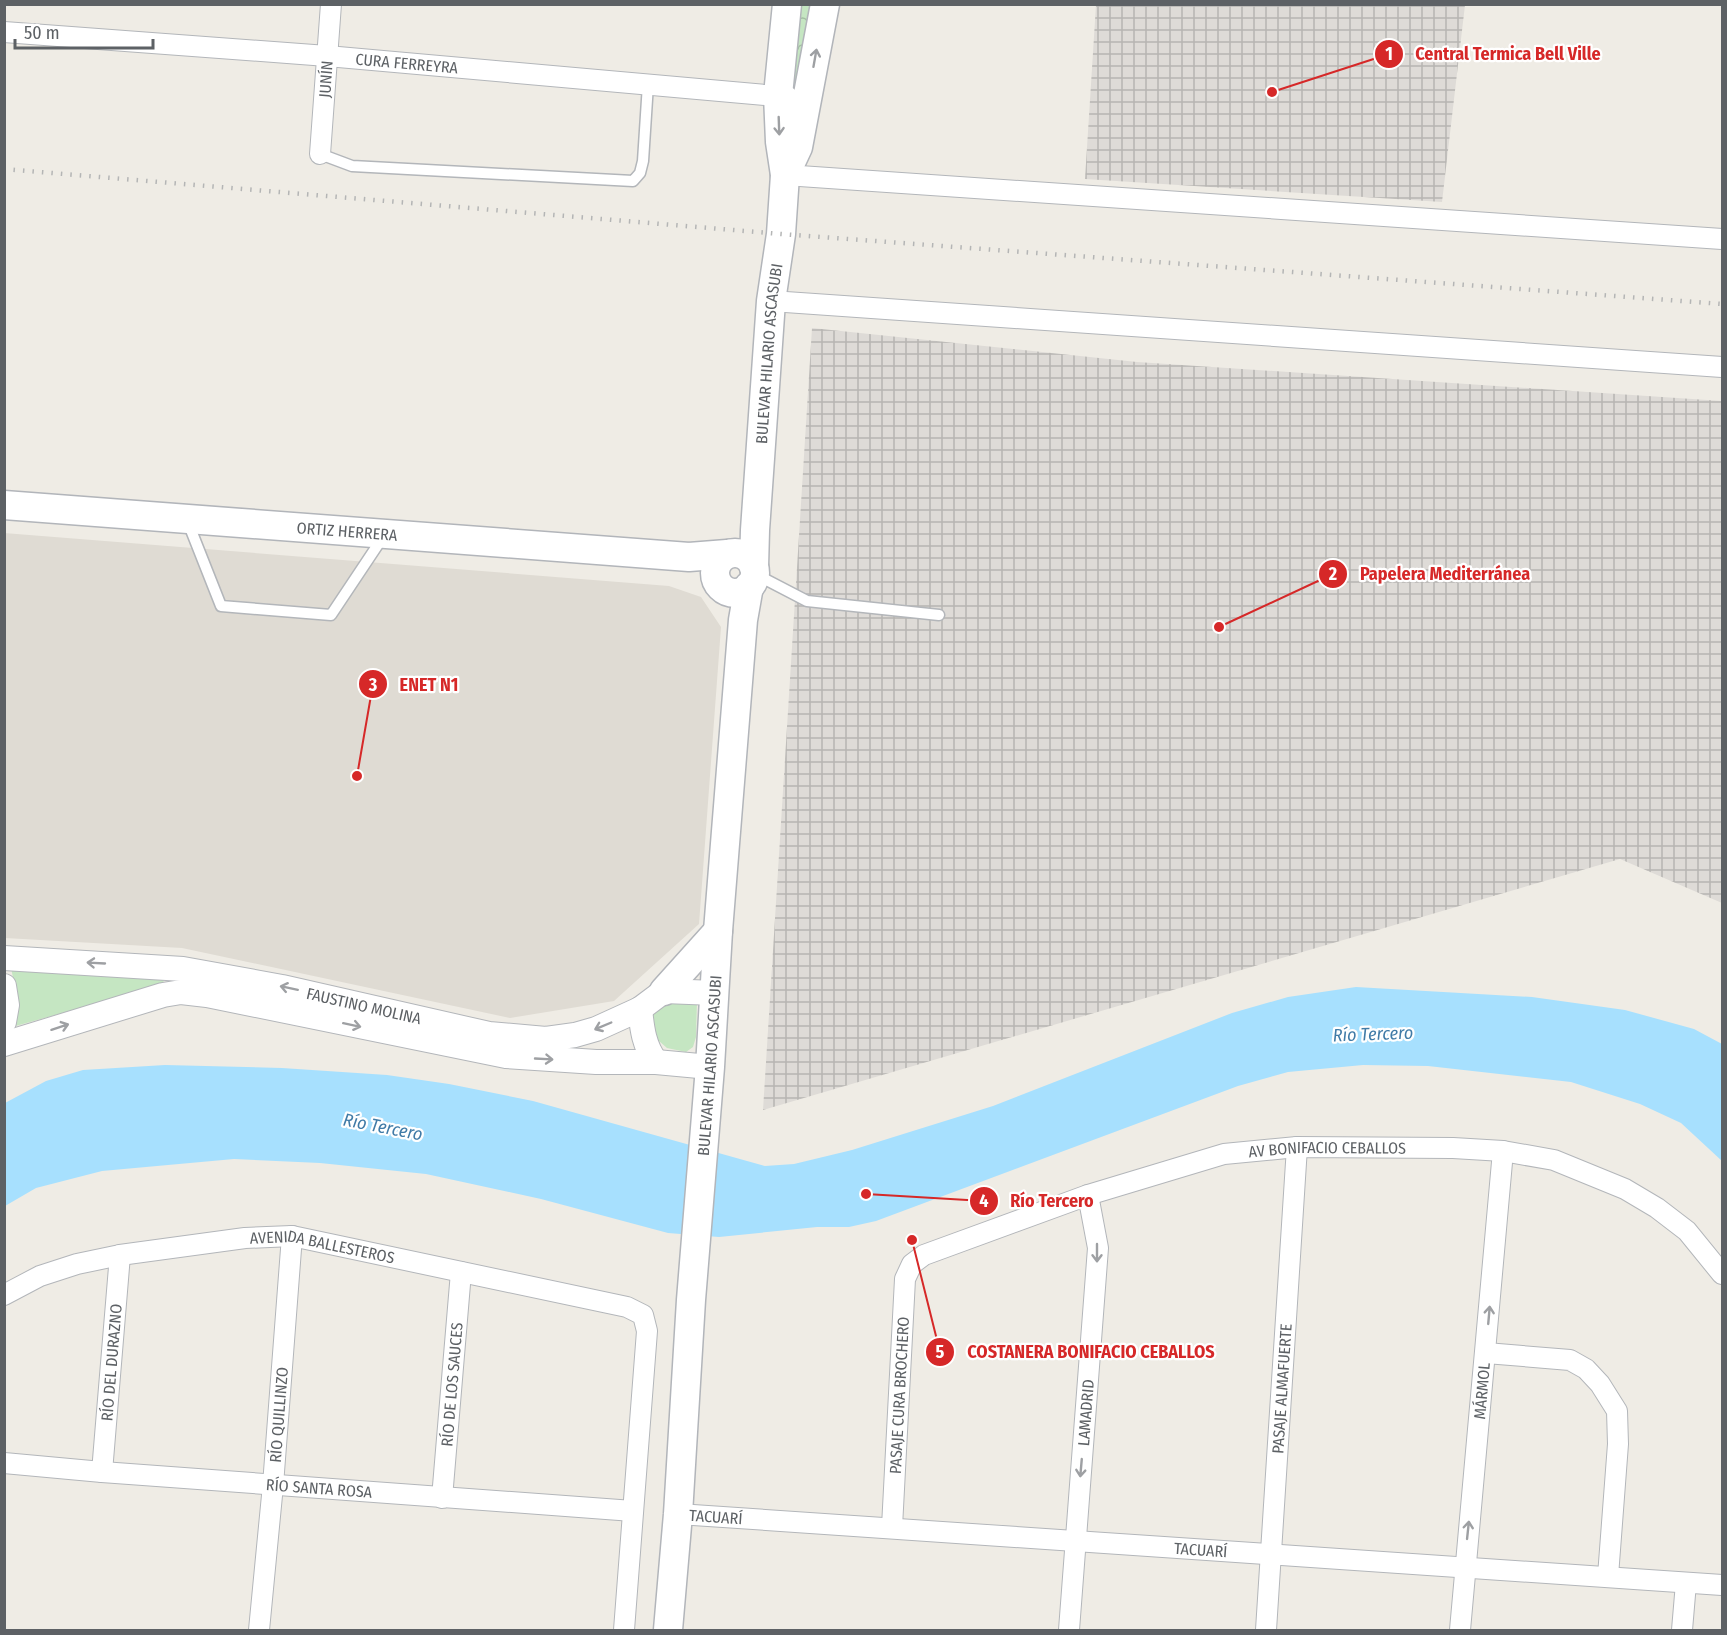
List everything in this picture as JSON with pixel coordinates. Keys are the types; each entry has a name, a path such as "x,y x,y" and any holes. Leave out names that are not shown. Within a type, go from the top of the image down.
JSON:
{"main road":[{"name":"BULEVAR HILARIO ASCASUBI","path":"668,1630 718,931 743,620 741,567 771,301 781,234 785,175 780,142 778,95 787,4"},
{"name":"BULEVAR HILARIO ASCASUBI","path":"785,175 798,147 825,4"},
{"name":"ORTIZ HERRERA","path":"4,505 689,556 741,567"},
{"path":"664,991 718,931"}],"street":[{"name":"JUNÍN","path":"320,154 331,4"},
{"name":"CURA FERREYRA","path":"4,32 327,56 778,95 808,100"},
{"path":"785,175 1722,239"},
{"path":"771,301 1722,367"},
{"name":"FAUSTINO MOLINA","path":"4,958 183,969 293,989 489,1034 521,1038 546,1039 596,1029 640,1009 664,991"},
{"path":"4,986 7,1005 4,1022"},
{"path":"664,991 715,993"},
{"name":"FAUSTINO MOLINA","path":"4,1044 147,999 181,992 207,995 506,1056 596,1062 656,1062 710,1067"},
{"path":"640,1009 647,1048 656,1062"},
{"name":"AV BONIFACIO CEBALLOS","path":"912,1264 924,1255 1088,1196 1224,1154 1297,1147 1453,1148 1503,1151 1554,1160 1625,1190 1657,1208 1687,1231 1722,1274"},
{"name":"PASAJE ALMAFUERTE","path":"1266,1630 1297,1147"},
{"name":"MÁRMOL","path":"1460,1630 1503,1151"},
{"name":"LAMADRID","path":"1069,1630 1098,1248 1088,1196"},
{"name":"AVENIDA BALLESTEROS","path":"4,1295 40,1276 77,1264 120,1255 245,1238 292,1236 627,1306 643,1315 647,1331 633,1511"},
{"name":"RÍO QUILLINZO","path":"259,1630 273,1485 292,1236"},
{"name":"RÍO DEL DURAZNO","path":"102,1472 120,1255"},
{"name":"PASAJE CURA BROCHERO","path":"892,1527 905,1279 912,1264"},
{"name":"RÍO DE LOS SAUCES","path":"442,1498 461,1272"},
{"path":"1486,1353 1570,1360 1586,1369 1600,1384 1617,1411 1618,1444 1608,1576"},
{"name":"RÍO SANTA ROSA","path":"4,1463 633,1511"},
{"path":"624,1630 633,1511"},
{"name":"TACUARÍ","path":"678,1514 1722,1585"},
{"path":"1682,1630 1686,1583"}],"lane":[{"path":"320,154 352,166 633,181 640,173 643,160 648,84"},
{"path":"187,520 221,606 331,615 384,535"},
{"path":"741,567 807,601 939,615"}],"shaded area":[{"path":"1096,5 1465,5 1442,202 1085,179"},
{"path":"812,328 1137,362 1722,401 1722,903 1620,859 763,1110"},
{"path":"4,533 669,586 701,597 721,627 699,924 614,1001 510,1018 182,948 5,938"}],"green space":[{"path":"796,5 815,5 798,89 788,89"},
{"path":"11,968 164,978 163,985 12,1027 17,997"},
{"path":"664,1001 697,1002 696,1037 693,1047 686,1052 667,1048 653,1032 653,1014"}],"water":[{"path":"1356,987 1532,997 1625,1010 1694,1029 1722,1044 1722,1161 1681,1123 1640,1104 1571,1082 1428,1066 1363,1065 1288,1072 1238,1086 876,1221 849,1227 817,1227 719,1237 668,1233 541,1199 426,1174 320,1163 234,1159 102,1171 36,1188 5,1206 5,1103 46,1081 83,1070 165,1065 282,1068 387,1075 449,1084 533,1101 765,1166 794,1164 852,1150 993,1106 1232,1013 1288,997"}],"railway":[{"path":"4,169 781,234 1722,304"}],"place":[{"name":"Central Termica Bell Ville","path":"1272,92"},
{"name":"Papelera Mediterránea","path":"1219,627"},
{"name":"ENET N1","path":"357,776"},
{"name":"Río Tercero","path":"866,1194"},
{"name":"COSTANERA BONIFACIO CEBALLOS","path":"912,1240"}]}
